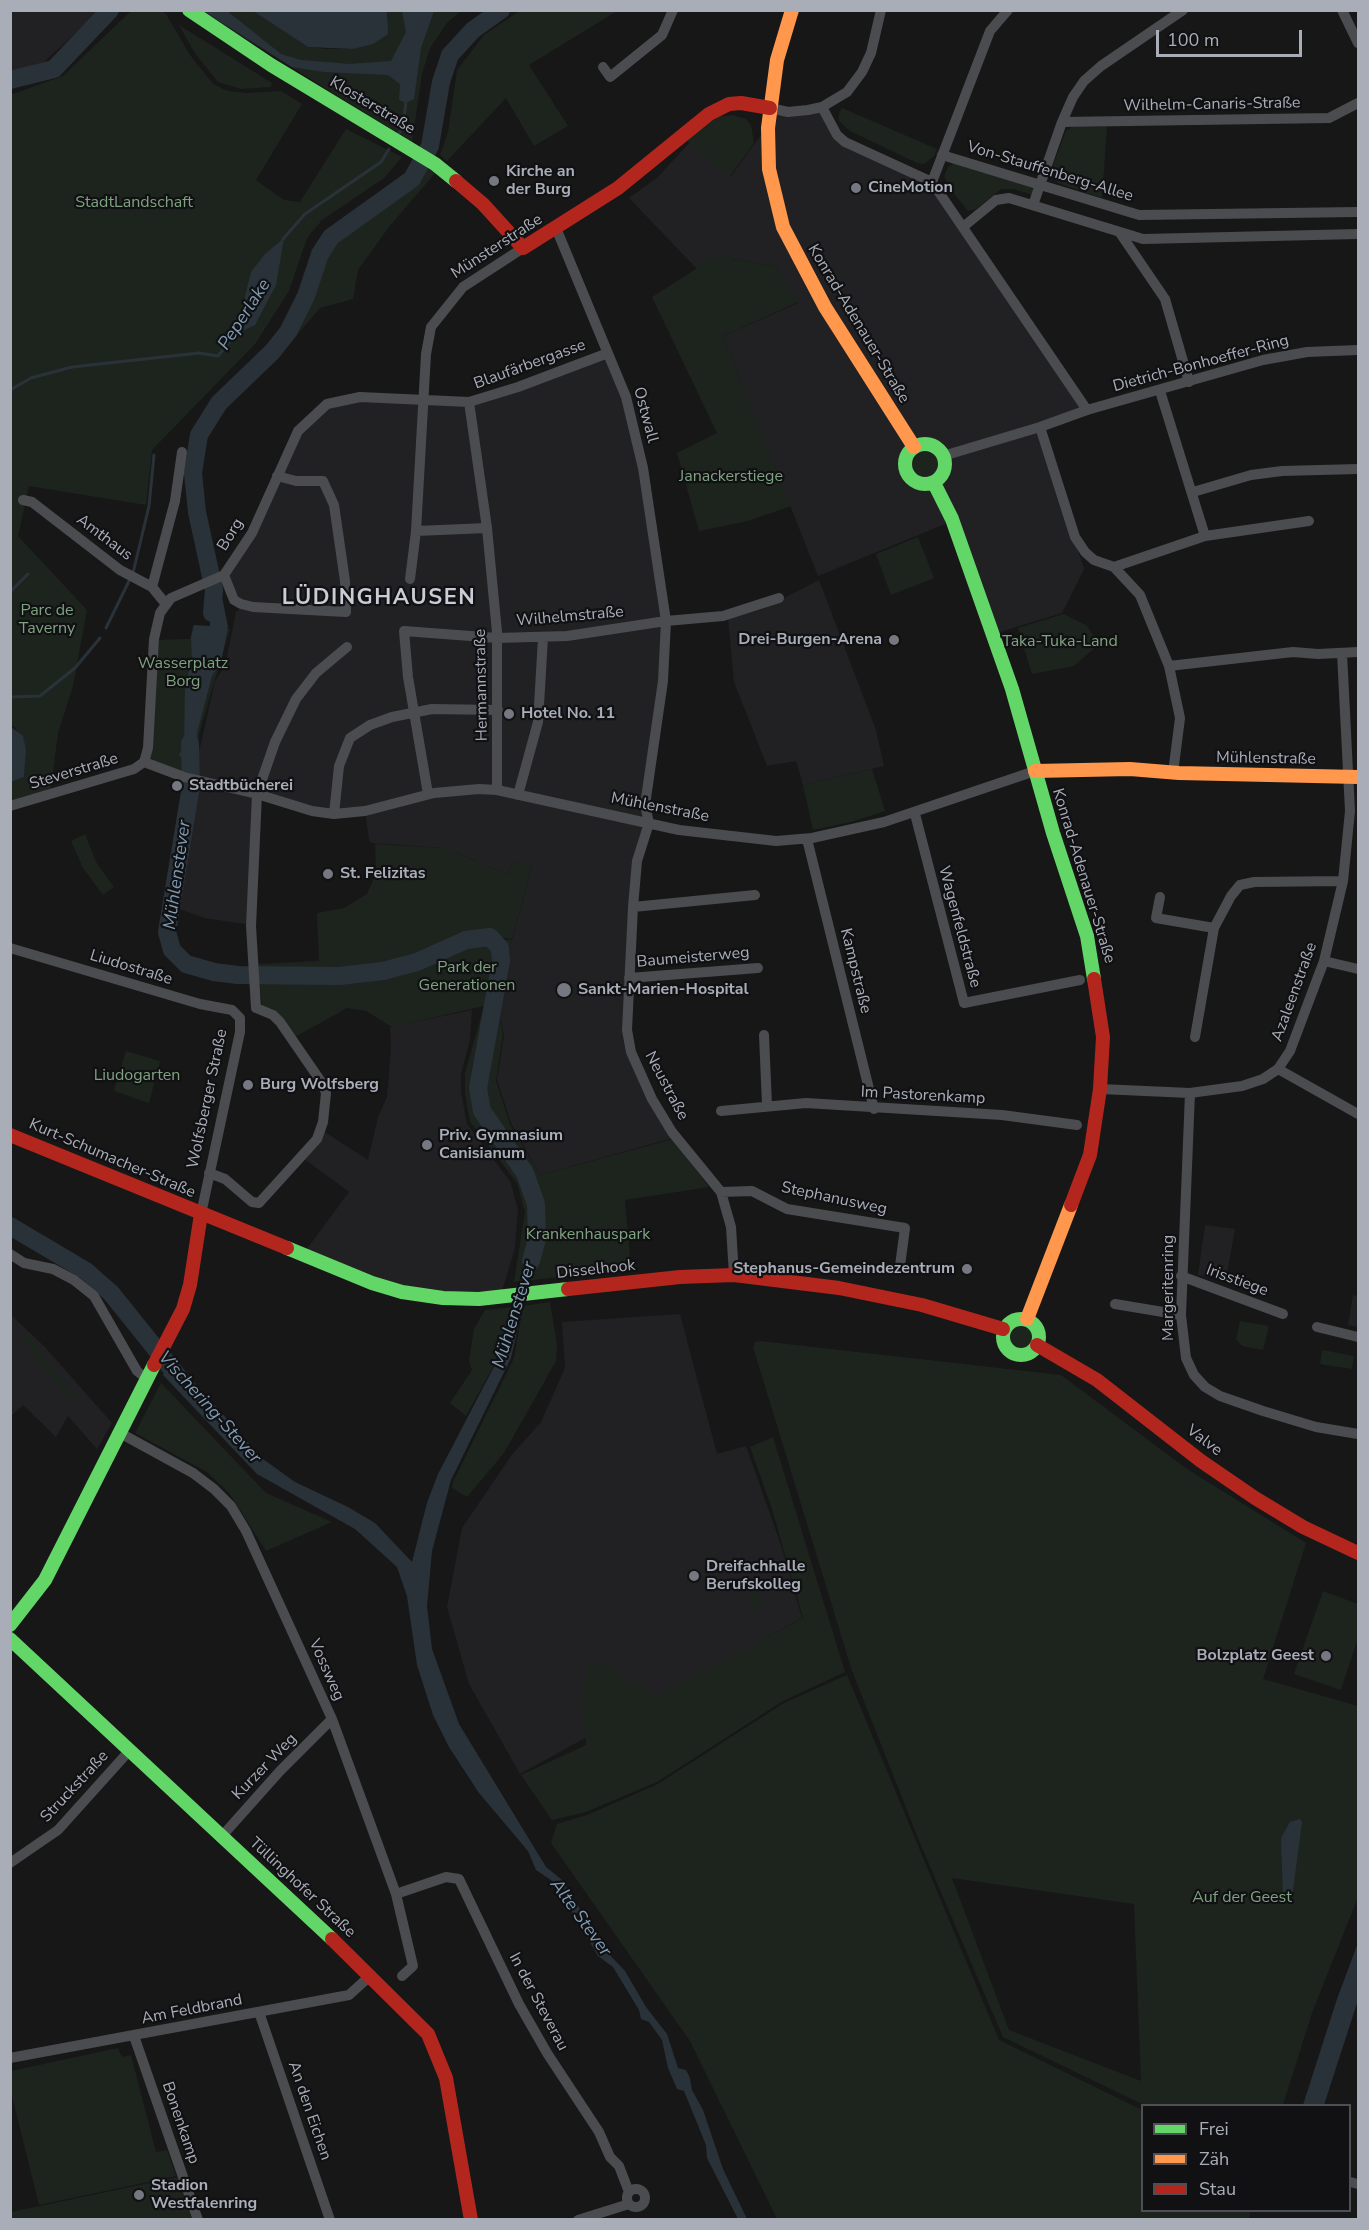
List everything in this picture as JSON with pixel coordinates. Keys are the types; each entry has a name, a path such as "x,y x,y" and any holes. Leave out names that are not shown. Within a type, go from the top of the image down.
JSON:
{"main road":[{"name":"Klosterstraße","path":"189,10 271,65 435,164 483,204 523,248"},
{"path":"770,108 784,33 792,10"},
{"name":"Münsterstraße","path":"523,248 618,188 709,114 729,104 741,103 770,108"},
{"name":"Konrad-Adenauer-Straße","path":"770,108 767,137 769,169 783,227 825,307 914,447"},
{"path":"928,445 935,447 943,456 944,471 934,483 919,484 907,475 905,459 914,447 928,445"},
{"name":"Konrad-Adenauer-Straße","path":"934,483 952,519 996,640 1078,905 1092,956 1103,1037 1100,1089 1090,1155 1027,1319"},
{"name":"Mühlenstraße","path":"1035,771 1119,768 1173,773 1353,777"},
{"name":"Kurt-Schumacher-Straße","path":"10,1135 201,1214"},
{"name":"Disselhook","path":"201,1214 402,1293 461,1299 734,1275 839,1288 922,1305 1003,1329"},
{"name":"Wolfsberger Straße","path":"10,1625 41,1587 183,1309 190,1285 201,1214"},
{"path":"1027,1319 1036,1327 1037,1345 1030,1353 1013,1354 1003,1343 1003,1329 1011,1321 1027,1319"},
{"name":"Valve","path":"1037,1345 1097,1380 1201,1461 1255,1498 1303,1527 1359,1553"},
{"name":"Tüllinghofer Straße","path":"10,1639 371,1975 416,2020 437,2053 446,2078 471,2220"}],"street":[{"path":"603,67 605,80 662,35 673,10"},
{"path":"770,108 797,112 822,107 847,92 862,72 875,40 881,10"},
{"path":"932,182 990,31 1008,10"},
{"path":"1033,205 1062,122 1073,97 1084,81 1101,66 1183,10"},
{"path":"1342,10 1359,43"},
{"name":"Wilhelm-Canaris-Straße","path":"1062,122 1329,118 1359,103"},
{"path":"822,107 837,135 845,142 932,182 1087,410"},
{"name":"Von-Stauffenberg-Allee","path":"942,155 1139,215 1359,212"},
{"path":"963,227 996,200 1009,198 1143,239 1359,234"},
{"path":"1294,214 1294,235"},
{"name":"Ostwall","path":"556,228 626,397 643,468 666,621 663,681 645,805 649,823"},
{"path":"1120,233 1165,299 1189,382"},
{"name":"Münsterstraße","path":"410,579 426,402 426,354 431,327 463,287 523,248"},
{"name":"Dietrich-Bonhoeffer-Ring","path":"943,456 1040,428 1087,410 1263,360 1307,352 1359,350"},
{"name":"Blaufärbergasse","path":"426,402 469,402 518,387 608,352"},
{"path":"1160,391 1205,536"},
{"name":"Borg","path":"165,603 222,576 252,533 298,430 327,404 360,397 426,402"},
{"name":"Hermannstraße","path":"469,402 487,528 497,638 497,790"},
{"path":"1040,428 1076,537 1085,552 1094,560 1114,567 1140,595 1169,666 1180,718 1173,773"},
{"path":"152,587 175,501 182,452"},
{"path":"1193,492 1251,475 1282,471 1359,469"},
{"path":"222,576 234,600 241,604 346,612 345,581 334,505 323,481 296,481 278,476"},
{"name":"Amthaus","path":"23,500 32,502 120,570 152,587 165,603"},
{"path":"1114,567 1205,536 1309,521"},
{"path":"416,531 487,528"},
{"path":"666,621 723,616 779,598"},
{"path":"144,762 148,748 154,639 157,620 165,603"},
{"name":"Wilhelmstraße","path":"414,712 404,632 497,638 543,638 666,621"},
{"path":"518,795 538,722 543,638"},
{"path":"209,1173 232,1183 252,1203 259,1203 313,1144 321,1131 326,1107 326,1093 322,1083 280,1022 273,1015 256,1008 251,926 257,794 275,742 296,699 316,673 347,647"},
{"path":"1169,666 1293,652 1359,652"},
{"name":"Azaleenstraße","path":"1100,1089 1190,1093 1252,1084 1278,1069 1290,1051 1324,961 1343,881 1353,777 1342,653"},
{"path":"334,814 339,766 350,738 376,722 414,712 498,710"},
{"path":"414,712 428,794"},
{"name":"Mühlenstraße","path":"144,762 184,777 257,794 292,806 334,814 365,811 428,794 479,789 497,790 649,823 729,837 776,841 807,839 915,813 1035,771"},
{"name":"Steverstraße","path":"10,806 134,769 144,762"},
{"name":"Wagenfeldstraße","path":"915,813 964,1003 1080,980"},
{"name":"Neustraße","path":"649,823 637,861 633,907 627,1030 631,1052 652,1099 672,1132 721,1192 730,1227 734,1275"},
{"name":"Kampstraße","path":"807,839 874,1109"},
{"path":"1195,1037 1214,928 1231,896 1240,885 1254,882 1343,881"},
{"path":"633,907 755,895"},
{"path":"1160,897 1156,918 1214,928"},
{"name":"Liudostraße","path":"10,948 191,1001 232,1010 240,1018"},
{"path":"1324,961 1359,969"},
{"name":"Baumeisterweg","path":"629,978 759,968"},
{"name":"Wolfsberger Straße","path":"201,1214 240,1032 240,1018 256,1008"},
{"path":"764,1035 767,1105"},
{"path":"1278,1069 1359,1114"},
{"name":"Margeritenring","path":"1190,1093 1180,1315 1186,1358 1194,1375 1204,1387 1220,1396 1316,1427 1359,1434"},
{"name":"Im Pastorenkamp","path":"721,1111 806,1103 874,1109 1002,1115 1077,1125"},
{"name":"Stephanusweg","path":"721,1192 752,1191 787,1209 856,1222 906,1228 900,1266"},
{"path":"10,1254 24,1263 53,1269 74,1280 94,1296 137,1371 150,1376"},
{"name":"Irisstiege","path":"1181,1276 1283,1314"},
{"path":"1115,1304 1180,1315"},
{"path":"1317,1327 1359,1337"},
{"name":"Vossweg","path":"120,1433 193,1473 231,1506 256,1552 332,1719 396,1894 413,1966 402,1976"},
{"name":"Kurzer Weg","path":"222,1836 280,1771 332,1719"},
{"name":"Struckstraße","path":"10,1863 58,1830 130,1750"},
{"name":"In der Steverau","path":"396,1894 446,1877 459,1879 519,2004 547,2054 600,2132 610,2157 619,2166 633,2206 641,2220"},
{"name":"Am Feldbrand","path":"10,2058 349,1995 371,1975"},
{"name":"An den Eichen","path":"259,2012 330,2220"},
{"name":"Bonenkamp","path":"134,2036 198,2220"},
{"name":"In der Steverau","path":"629,2192 637,2189 645,2194 644,2204 633,2206"},
{"path":"578,2220 633,2206"}],"shaded area":[{"path":"11,10 100,11 44,62 11,74"},
{"path":"819,108 836,135 930,183 1085,409 1038,427 1084,569 1062,613 997,633 955,520 818,576 723,336 798,303 776,266 731,259 719,250 697,269 629,198 657,178 689,143 731,176 767,127 771,109"},
{"path":"609,351 628,400 664,622 645,815 635,861 624,1028 673,1138 540,1175 511,1123 497,1080 504,1035 498,1008 512,940 532,866 514,862 507,874 445,848 372,843 369,841 365,810 334,814 257,793 252,925 204,918 177,908 199,778 199,752 215,681 225,666 236,612 244,605 225,576 299,432 329,405 364,399 470,403"},
{"path":"819,580 876,730 884,766 803,785 796,761 767,766 734,682 728,619 763,609"},
{"name":"Priv. Gymnasium Canisianum","path":"472,1010 470,1040 461,1074 461,1092 467,1124 510,1181 518,1209 515,1248 502,1291 419,1293 306,1250 349,1192 303,1158 325,1132 368,1160 378,1117 387,1097 391,1048 390,1027"},
{"path":"1205,1225 1235,1229 1226,1280 1198,1275"},
{"path":"1353,1295 1358,1296 1358,1327 1348,1325"},
{"path":"10,1314 45,1347 112,1423 97,1449 68,1416 56,1437 23,1405 11,1416"},
{"path":"680,1314 717,1454 746,1446 781,1545 802,1618 520,1774 469,1684 447,1607 462,1528 511,1456 541,1422 565,1368 562,1322"}],"green space":[{"path":"521,10 617,11 529,65 568,126 534,146 506,98 447,161 440,155 448,132 457,70 484,35"},
{"path":"131,11 162,11 166,14 190,55 213,84 228,91 247,93 281,91 302,104 256,180 284,200 300,202 346,129 402,157 384,178 322,220 307,238 289,291 255,344 152,450 146,505 29,486 18,536 87,610 73,686 58,733 50,795 11,806 11,782 24,777 26,750 15,727 10,725 10,95 63,76"},
{"path":"201,11 253,11 308,47 353,49 388,20 387,11 461,11 447,23 430,48 422,74 412,142"},
{"path":"179,25 272,83 271,87 241,89 218,82 194,52"},
{"path":"842,108 937,149 934,156 924,164 917,163 850,131 839,121"},
{"path":"733,115 746,119 751,125 754,143 730,176 689,143 687,138 715,117"},
{"path":"1072,127 1107,127 1102,198 1058,183 1052,177 1051,170 1066,131"},
{"path":"957,161 1040,184 1036,196 1014,189 1001,189 976,209 968,211 948,186 944,176 948,167"},
{"path":"428,166 436,172 389,227 358,270 353,299 320,308 286,348 306,312 322,259 336,240 417,183"},
{"name":"Janackerstiege","path":"719,250 731,259 776,266 798,302 723,336 791,506 748,521 699,531 677,453 717,433 652,297 696,269"},
{"path":"925,452 930,453 936,459 936,469 930,475 925,476 920,475 914,469 913,464 914,459 920,453"},
{"path":"918,537 934,578 891,595 876,554"},
{"name":"Taka-Tuka-Land","path":"1064,614 1087,626 1099,644 1074,666 1032,674 1018,628"},
{"name":"Wasserplatz Borg","path":"193,625 230,629 199,734 197,779 144,761 154,640 190,639"},
{"path":"872,769 885,811 851,822 813,830 803,785"},
{"path":"85,834 96,862 114,887 103,895 83,868 71,841"},
{"path":"375,844 445,848 507,874 514,862 532,866 512,939 490,936 466,937 416,960 380,969 338,973 259,973 258,964 319,961 317,913 344,908 367,894 376,874"},
{"path":"490,939 512,940 498,1008 503,1034 496,1081 510,1124 540,1175 673,1139 709,1187 625,1200 631,1269 514,1282 525,1212 517,1183 470,1122 465,1094 465,1073 484,1006 392,1027 366,1011 347,1008 293,1038 262,1007 259,978 338,979 383,973 419,965 467,943"},
{"name":"Liudogarten","path":"126,1051 160,1061 149,1103 114,1091"},
{"path":"550,1302 557,1345 556,1361 504,1453 467,1497 452,1488 453,1482 514,1358 523,1306"},
{"path":"513,1307 506,1339 498,1358 466,1416 450,1403 472,1370 469,1361 474,1329 485,1310"},
{"path":"1240,1321 1269,1326 1263,1350 1242,1346 1236,1339"},
{"path":"1021,1324 1029,1328 1033,1336 1029,1344 1021,1348 1013,1344 1009,1336 1013,1328"},
{"path":"25,1331 76,1399 71,1403 19,1336"},
{"name":"Auf der Geest","path":"760,1341 1061,1375 1187,1469 1306,1543 1263,1679 1358,1706 1358,1897 1312,2013 1283,2104 1142,2104 1003,2037 920,1843 852,1671 753,1347 755,1342","holes":["952,1878 1134,1904 1141,2081 1009,2030"]},
{"path":"1322,1350 1354,1356 1352,1369 1320,1364"},
{"path":"161,1383 266,1493 332,1522 266,1551 230,1494 207,1472 135,1433"},
{"path":"773,1437 845,1672 783,1701 657,1782 586,1812 552,1820 521,1775 586,1745 581,1697 590,1657 657,1696 803,1618 772,1509 750,1447"},
{"path":"752,1588 760,1588 758,1595 765,1601 764,1607 759,1610 753,1609 749,1604 751,1597 746,1592"},
{"name":"Bolzplatz Geest","path":"1323,1591 1358,1604 1358,1638 1341,1690 1294,1674"},
{"path":"847,1675 999,2040 1141,2110 1141,2212 1250,2212 1249,2219 777,2219 690,2041 551,1843 557,1824 587,1815 658,1784 784,1703"},
{"path":"118,2048 122,2057 131,2055 156,2152 167,2150 176,2176 39,2205 11,2092 11,2071"},
{"name":"Stadion Westfalenring","path":"178,2177 192,2219 11,2219 11,2212"}],"water":[{"path":"204,11 227,11 281,54 301,60 349,64 391,61 406,32 402,11 434,11 421,48 414,99 406,103 399,100 400,84 388,75 324,72 292,67"},
{"path":"253,11 387,11 388,34 373,44 353,49 308,47"},
{"name":"Peperlake","path":"284,238 276,285 255,325 236,334 251,272 265,254"},
{"path":"220,587 228,627 221,662 212,676 197,733 197,768 192,768 187,767 179,754 184,749 185,686 192,659 191,638 194,625 210,626 210,591"},
{"path":"10,726 23,736 26,750 24,777 11,782"},
{"name":"Alte Stever","path":"536,1239 538,1240 511,1358 451,1480 432,1551 427,1606 432,1649 459,1724 546,1867 562,1880 606,1951 625,1971 646,2007 667,2034 678,2068 686,2070 690,2078 692,2090 703,2110 723,2169 747,2219 738,2219 707,2158 706,2145 684,2091 677,2089 668,2068 662,2040 649,2022 641,2019 639,2010 613,1967 598,1956 562,1895 551,1880 536,1870 528,1851 479,1793 449,1747 433,1715 417,1665 407,1596 397,1567 355,1529 257,1474 163,1375 172,1358 263,1459 295,1482 348,1507 375,1523 412,1562 427,1503 438,1474 508,1340"},
{"path":"1300,1819 1302,1822 1292,1898 1286,1900 1283,1896 1281,1838 1290,1822"},
{"path":"1358,1943 1358,2000 1324,2104 1303,2104 1337,1999"}],"waterway":[{"name":"Vischering-Stever","path":"10,80 54,69 110,10"},
{"name":"Mühlenstever","path":"212,613 214,590 197,512 193,473 199,435 219,403 272,352 288,332 306,296 320,254 331,237 412,179 430,146 441,82 450,55 473,30 501,10"},
{"path":"398,135 403,126 406,101"},
{"name":"Peperlake","path":"283,239 305,214 381,162 389,149"},
{"name":"Peperlake","path":"10,390 31,378 72,367 199,353 218,356 238,331"},
{"path":"133,573 149,506 154,455"},
{"path":"10,592 28,574"},
{"path":"106,628 130,579"},
{"path":"13,697 40,696 75,668 100,638"},
{"name":"Mühlenstever","path":"190,743 191,786 167,932 172,950 186,964 214,972 238,975 339,976 383,971 417,962 466,940 490,937 500,948 501,961 478,1088 482,1111 525,1173 536,1204 537,1239 531,1261"},
{"name":"Vischering-Stever","path":"10,1226 86,1271 111,1293 184,1384"}],"traffic: fast":[{"path":"189,10 271,65 435,164 456,181"},
{"path":"925,444 933,445 939,450 944,456 945,464 944,472 939,478 933,483 925,484 917,483 911,478 906,472 905,464 906,456 911,450 917,445 925,444"},
{"path":"934,483 952,519 1012,689 1053,833 1087,936 1094,979"},
{"path":"287,1248 372,1283 402,1292 443,1298 479,1299 568,1289"},
{"path":"1021,1319 1034,1324 1039,1337 1034,1350 1021,1355 1008,1350 1003,1337 1008,1324 1021,1319"},
{"path":"10,1625 45,1580 154,1365"},
{"path":"10,1639 332,1939"}],"traffic: slow":[{"path":"792,10 777,60 768,128 769,169 783,227 825,307 914,447"},
{"path":"1035,771 1130,769 1179,773 1358,777"},
{"path":"1027,1319 1071,1205"}],"traffic: jam":[{"path":"456,181 483,204 523,248 618,188 709,114 729,104 741,103 770,108"},
{"path":"1071,1205 1090,1155 1100,1089 1103,1037 1094,979"},
{"path":"10,1135 287,1248"},
{"path":"154,1365 183,1309 190,1285 201,1214"},
{"path":"568,1289 680,1277 734,1275 839,1288 922,1305 1003,1329"},
{"path":"1037,1345 1097,1380 1201,1461 1255,1498 1303,1527 1358,1553"},
{"path":"332,1939 428,2034 446,2078 471,2220"}],"place":[{"name":"Kirche an der Burg","path":"494,181"},
{"name":"CineMotion","path":"856,188"},
{"name":"Drei-Burgen-Arena","path":"894,640"},
{"name":"Hotel No. 11","path":"509,714"},
{"name":"Stadtbücherei","path":"177,786"},
{"name":"St. Felizitas","path":"328,874"},
{"name":"Sankt-Marien-Hospital","path":"564,990"},
{"name":"Burg Wolfsberg","path":"248,1085"},
{"name":"Priv. Gymnasium Canisianum","path":"427,1145"},
{"name":"Stephanus-Gemeindezentrum","path":"967,1269"},
{"name":"Dreifachhalle Berufskolleg","path":"694,1576"},
{"name":"Bolzplatz Geest","path":"1326,1656"},
{"name":"Stadion Westfalenring","path":"139,2195"}],"district":[{"name":"LÜDINGHAUSEN","path":"379,599"}],"park label":[{"name":"StadtLandschaft","path":"134,203"},
{"name":"Parc de Taverny","path":"47,620"},
{"name":"Park der Generationen","path":"467,977"},
{"name":"Krankenhauspark","path":"588,1235"}]}
